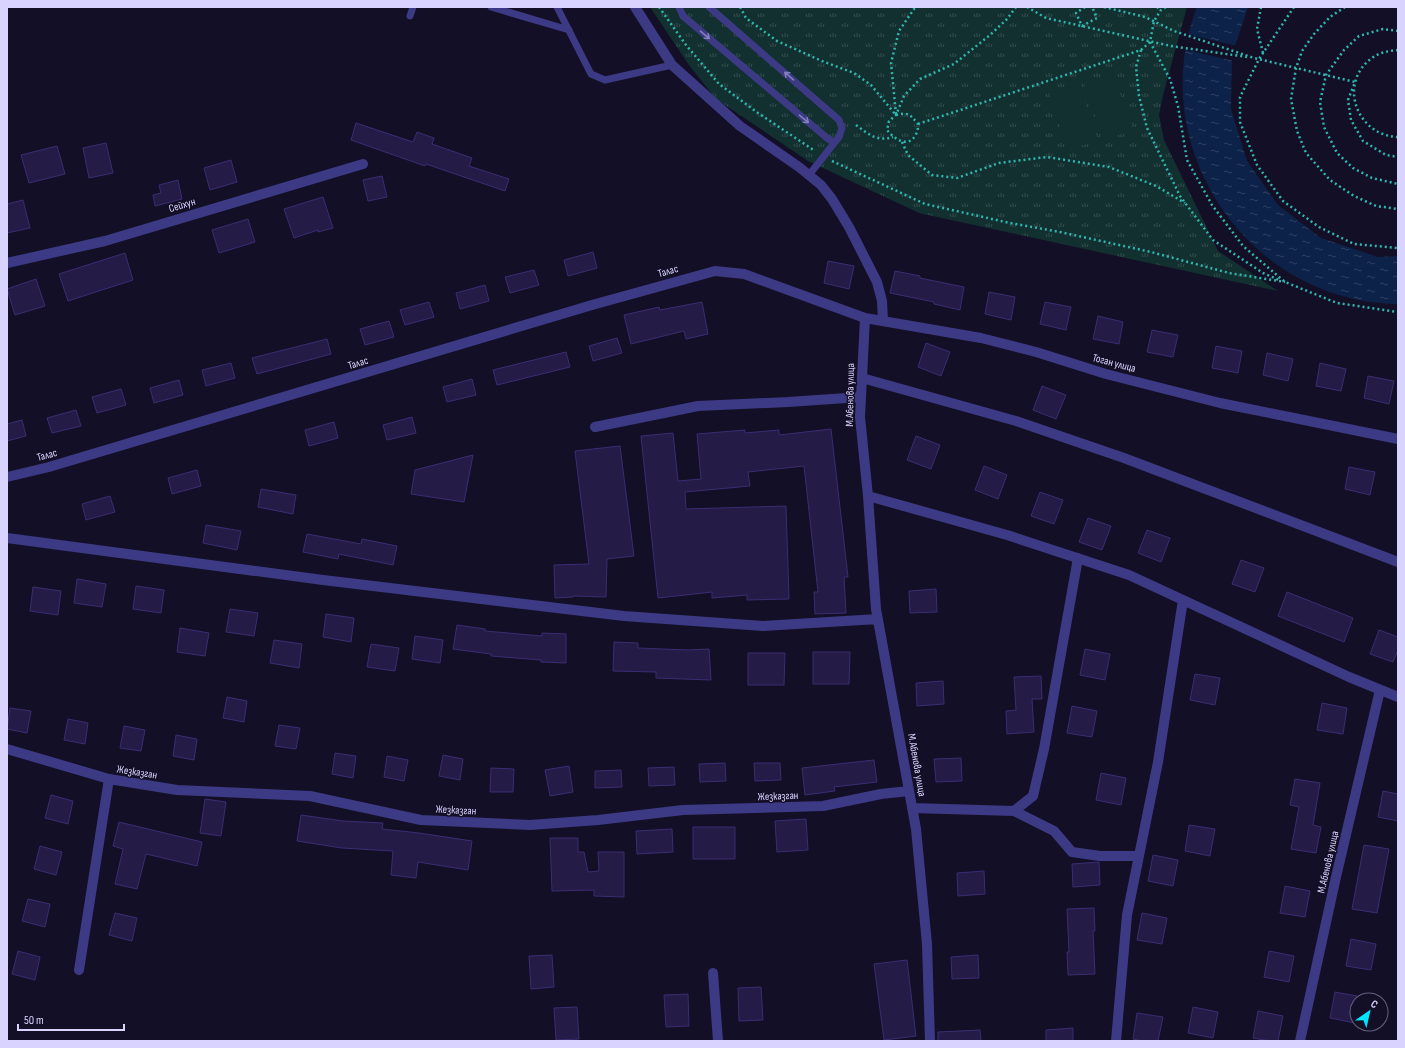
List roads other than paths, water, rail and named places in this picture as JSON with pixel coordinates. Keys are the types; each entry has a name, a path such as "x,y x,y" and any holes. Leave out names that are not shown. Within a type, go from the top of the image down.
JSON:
{"street":[{"path":"635,7 672,65 740,126 821,185 832,199 861,250 876,282 882,301 883,321"},
{"name":"Сейхун","path":"7,263 105,241 363,164"},
{"name":"Тоган улица","path":"715,271 744,274 865,318 981,338 1036,352 1106,374 1220,403 1398,439"},
{"name":"Талас","path":"7,477 57,465 592,305 715,271"},
{"name":"М.Абенова улица","path":"865,318 860,417 868,496 876,609 916,829 927,944 930,1041"},
{"path":"862,378 1016,421 1124,458 1398,562"},
{"path":"595,428 698,406 861,397"},
{"path":"868,496 1007,535 1128,575 1349,677 1398,697"},
{"path":"7,538 307,578 624,616 763,626 878,619"},
{"path":"1014,811 1033,796 1044,750 1078,558"},
{"path":"1116,1041 1127,915 1158,762 1184,600"},
{"name":"М.Абенова улица","path":"1300,1041 1336,877 1380,690"},
{"name":"Жезказган","path":"7,749 109,779 177,790 310,796 421,820 530,825 598,820 683,810 823,806 881,794 909,791"},
{"path":"79,970 109,779"},
{"path":"912,808 1014,811 1054,831 1072,852 1100,856 1139,856"},
{"path":"713,973 718,1041"}],"lane":[{"path":"410,16 413,7"},
{"path":"491,7 569,30"},
{"path":"557,7 591,74 605,80 672,65"},
{"path":"679,7 683,16 833,142"},
{"path":"709,7 839,120 842,128 839,137 833,142 809,175"}],"water":[{"path":"1197,7 1248,7 1232,55 1231,109 1247,161 1278,205 1321,238 1378,257 1398,256 1398,304 1344,296 1296,276 1254,246 1221,207 1197,162 1185,112 1184,60"}]}
